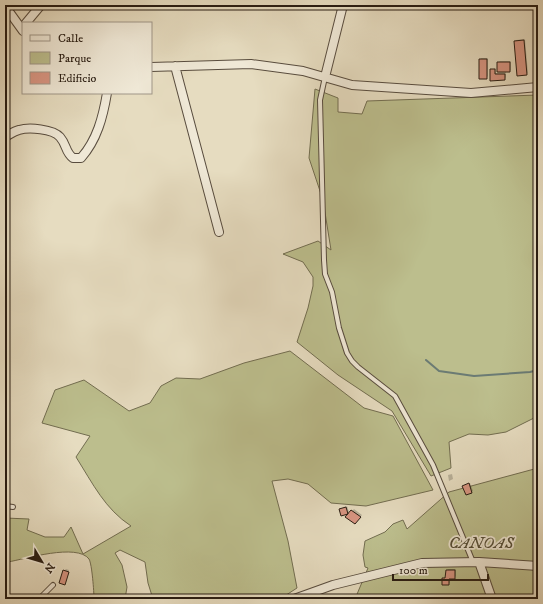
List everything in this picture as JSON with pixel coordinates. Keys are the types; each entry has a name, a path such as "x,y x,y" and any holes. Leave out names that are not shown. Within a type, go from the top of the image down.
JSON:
{"street":[{"path":"27,22 41,5"},
{"path":"325,77 343,5"},
{"path":"5,6 8,14 22,26"},
{"path":"152,67 251,64 303,71 352,85 471,92 538,87"},
{"path":"175,66 219,232"},
{"path":"5,137 17,130 31,128 52,132 60,136 68,154 73,158 81,158 89,149 96,137 105,107 107,94"},
{"path":"294,599 333,585 422,563 476,562 538,566"},
{"path":"476,562 492,599"}],"lane":[{"path":"325,77 320,100 324,260 325,274 332,292 343,344 352,361 395,396 433,465 476,562"},
{"path":"5,506 13,507"},
{"path":"39,599 53,584"}],"green space":[{"path":"315,89 338,98 338,112 362,114 367,101 538,95 538,409 536,417 506,432 488,435 469,434 449,442 451,468 431,476 392,411 338,375 297,342 308,308 313,286 313,277 303,262 283,254 318,241 331,250 323,200 309,158"},
{"path":"290,351 364,408 393,416 433,490 366,506 331,503 308,484 288,479 272,481 288,541 297,588 280,599 153,599 148,583 145,562 120,550 115,553 122,565 127,587 125,599 94,599 93,578 90,562 89,559 83,554 131,526 107,504 76,457 90,436 42,423 55,390 84,380 129,411 150,403 161,386 176,378 200,379 244,363"},
{"name":"CANOAS","path":"538,468 538,599 355,599 368,568 365,567 363,555 365,541 385,532 393,524 403,520 407,529 449,492"},
{"path":"5,518 29,519 27,530 45,537 64,537 71,527 83,554 74,552 50,553 8,562 5,561"}],"building":[{"path":"524,40 527,75 517,76 514,41"},
{"path":"479,59 487,59 487,79 479,79"},
{"path":"497,62 510,62 510,72 497,72"},
{"path":"490,69 495,69 495,74 505,74 505,80 490,81"},
{"path":"469,483 472,493 466,495 462,486"},
{"path":"346,507 348,514 341,516 339,509"},
{"path":"351,510 361,517 355,524 345,517"},
{"path":"63,570 69,572 65,585 59,583"},
{"path":"446,570 455,570 455,579 449,579 449,585 442,585 442,578 445,578"}],"waterway":[{"path":"426,360 439,371 474,376 530,372 538,370"}]}
